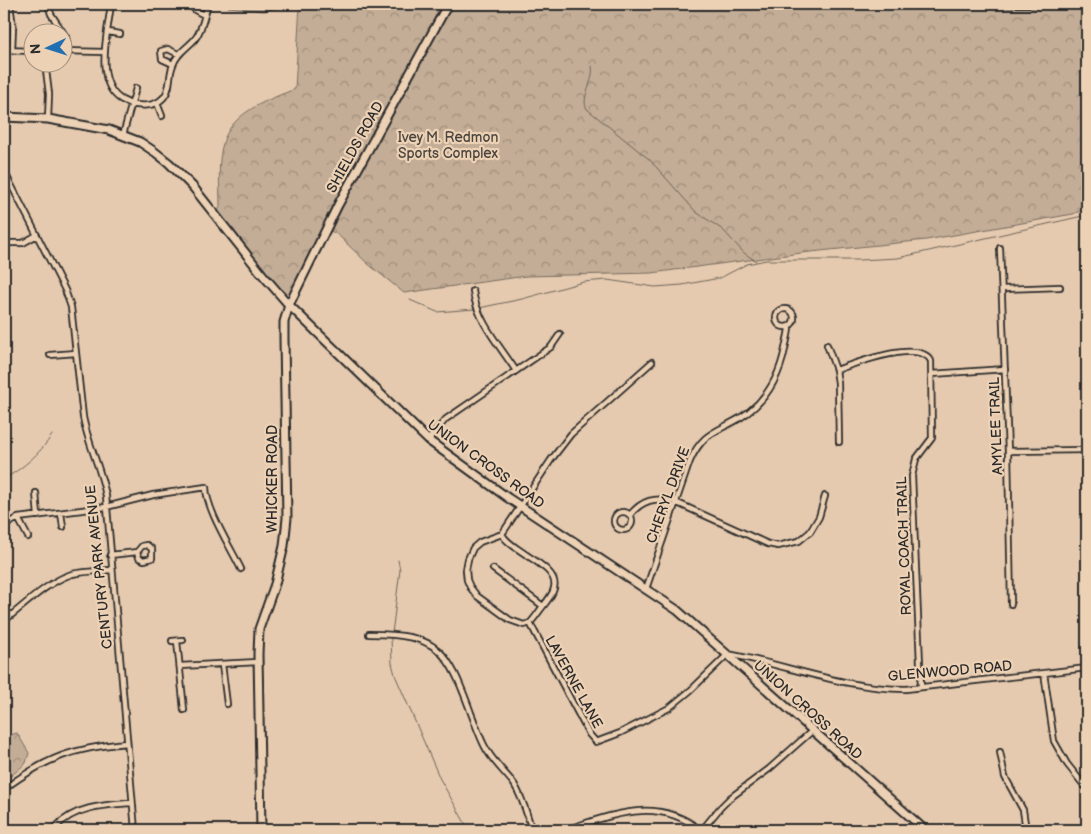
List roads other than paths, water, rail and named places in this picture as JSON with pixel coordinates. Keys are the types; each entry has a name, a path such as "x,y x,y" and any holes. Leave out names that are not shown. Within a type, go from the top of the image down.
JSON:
{"main road":[{"name":"SHIELDS ROAD","path":"289,305 338,205 448,4"},
{"name":"UNION CROSS ROAD","path":"4,117 48,119 94,127 123,135 156,153 169,163 193,187 289,305 428,440 520,506 677,610 925,830"},
{"name":"WHICKER ROAD","path":"261,830 259,629 275,584 284,546 287,518 284,330 285,315 289,305"}],"street":[{"path":"10,4 13,27 12,50"},
{"path":"48,4 56,22"},
{"path":"111,4 105,52 105,74 110,89 114,94 132,105 147,106 163,98 168,90 173,64 178,54 197,36 208,4"},
{"path":"189,4 204,16"},
{"path":"606,4 618,4"},
{"path":"998,4 1047,4"},
{"path":"108,32 120,34"},
{"path":"173,64 162,59 161,51 168,49 178,54"},
{"path":"4,50 22,50"},
{"path":"72,51 105,52"},
{"path":"46,72 49,94 48,119"},
{"path":"123,135 136,88"},
{"path":"156,103 162,116"},
{"name":"CENTURY PARK AVENUE","path":"4,171 65,290 71,306 84,425 104,487 135,830"},
{"path":"4,243 23,243 37,234"},
{"name":"AMYLEE TRAIL","path":"1000,248 1003,289 1011,604"},
{"path":"1003,289 1060,287"},
{"path":"473,291 474,302 479,315 516,370"},
{"path":"783,309 789,310 794,314 794,320 789,327 780,326 776,321 778,312 783,309"},
{"name":"CHERYL DRIVE","path":"646,589 696,448 709,434 740,418 754,408 769,392 777,377 782,361 789,327"},
{"path":"428,440 446,419 551,347 560,334"},
{"path":"827,345 836,370 838,383 839,442"},
{"path":"50,355 76,353"},
{"name":"ROYAL COACH TRAIL","path":"836,370 890,353 922,353 929,356 931,361 932,438 916,459 912,476 921,687"},
{"path":"502,534 504,539 512,546 552,575 555,581 554,588 530,624 524,625 510,620 477,596 470,587 466,570 473,548 487,538 502,534 571,434 652,362"},
{"path":"932,374 1005,369"},
{"path":"1008,451 1087,450"},
{"path":"4,517 5,524 18,518 106,507 153,495 206,487 206,494 212,510 241,569"},
{"path":"36,493 38,516"},
{"path":"630,514 637,506 660,498 676,503 768,544 778,546 799,541 810,532 819,517 825,496"},
{"path":"61,513 63,527"},
{"path":"618,513 630,514 632,520 629,528 621,530 616,527 614,521 618,513"},
{"path":"18,518 28,537"},
{"path":"110,555 137,552"},
{"path":"493,569 543,606"},
{"path":"4,621 60,579 82,572 112,570"},
{"name":"LAVERNE LANE","path":"530,624 589,734 596,742 620,733 664,711 682,698 728,654"},
{"path":"369,634 396,634 426,641 446,658 459,679 483,744 514,785 532,830"},
{"path":"177,641 184,710"},
{"name":"GLENWOOD ROAD","path":"728,654 862,686 891,689 1087,668"},
{"path":"180,666 258,662"},
{"path":"222,664 227,704"},
{"path":"1044,673 1054,741 1066,764 1087,789"},
{"path":"564,830 620,813 650,810 664,812 681,818 701,830 730,798 769,769 812,731"},
{"path":"4,789 36,767 64,754 93,746 127,743"},
{"path":"1000,752 1005,777 1021,805 1026,830"},
{"path":"56,827 64,820 88,809 105,805 132,803"}],"waterway":[{"path":"592,66 592,77 585,100 587,109 650,160 696,212 723,230 744,253 756,261"},
{"path":"479,308 522,299 583,282 607,280 655,287 682,285 720,278 747,264 766,260 898,258 1087,215"},
{"path":"410,300 437,312 475,309"},
{"path":"4,479 31,460 52,435"},
{"path":"392,634 400,570 398,560"},
{"path":"391,638 392,663 395,675 440,779 469,830"}],"park label":[{"name":"Ivey M. Redmon Sports Complex","path":"448,146"}]}
